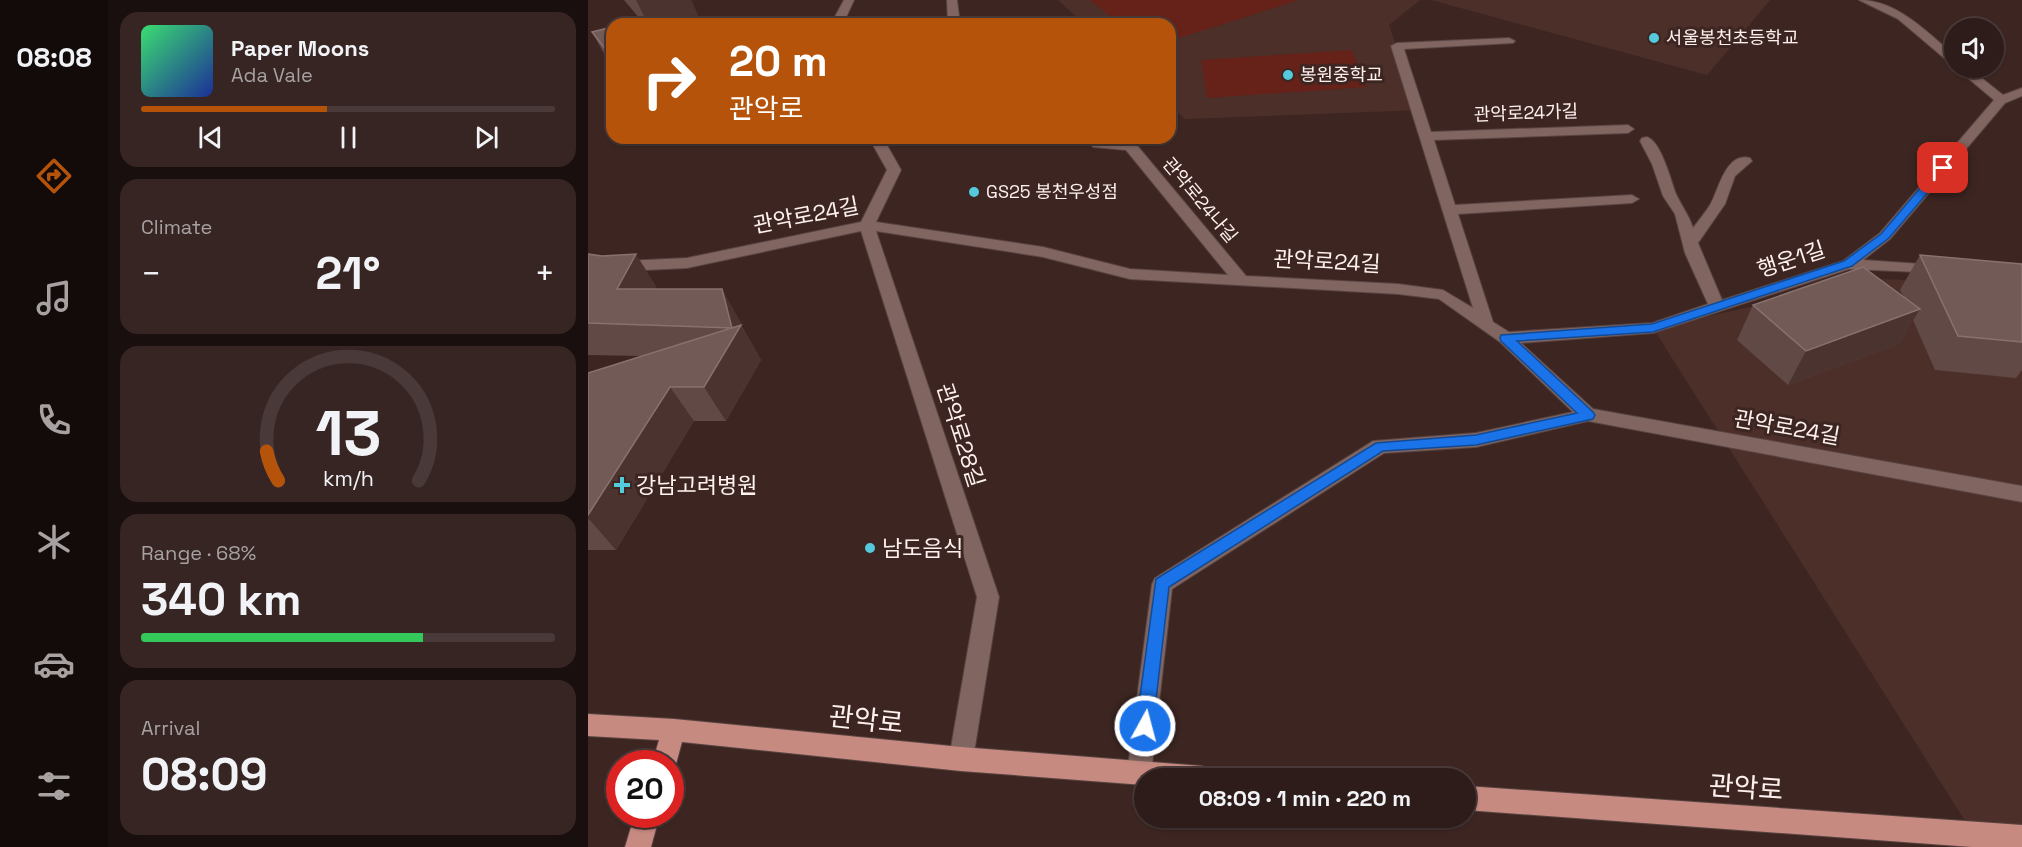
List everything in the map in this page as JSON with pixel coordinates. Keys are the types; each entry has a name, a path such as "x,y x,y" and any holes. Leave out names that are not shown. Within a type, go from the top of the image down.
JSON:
{"main road":[{"name":"관악로","path":"588,725 674,730 1134,774"},
{"path":"668,750 674,730"},
{"name":"관악로","path":"1476,799 1977,841 2022,838"},
{"path":"638,847 644,828"}],"lane":[{"path":"840,18 849,0"},
{"path":"952,0 954,18"},
{"path":"1864,0 1902,17 1944,53"},
{"path":"1486,324 1397,46 1509,41"},
{"path":"1974,78 2001,100"},
{"name":"행운1길","path":"1506,338 1653,328 1848,264 1885,236 2001,100 2022,92"},
{"name":"관악로24가길","path":"1426,136 1628,129"},
{"path":"1647,141 1671,196 1682,214 1690,243 1717,307"},
{"path":"867,225 894,170 879,144"},
{"name":"관악로24나길","path":"1098,144 1130,146 1242,280"},
{"path":"1690,243 1718,204 1729,174 1745,161"},
{"path":"1450,210 1632,199"},
{"name":"관악로24길","path":"588,263 605,267 687,263 867,225 1043,252 1130,274 1398,289 1443,296 1506,338 1588,415 2022,494"},
{"name":"관악로28길","path":"867,225 988,597 962,759"},
{"path":"1848,264 1952,271"},
{"path":"1140,768 1162,584 1380,446 1476,440 1588,415"}],"shaded area":[{"name":"봉원중학교","path":"1058,0 1420,0 1389,25 1418,110 1185,119 1176,111 1176,18 1078,18"},
{"path":"1090,0 1299,0 1176,39 1176,18 1112,18"},
{"name":"서울봉천초등학교","path":"1431,0 1770,0 1707,75"},
{"path":"1352,50 1367,87 1207,98 1201,60"},
{"path":"1879,279 2022,284 2022,847 1974,835 1653,328"}],"building":[{"path":"606,28 606,50 592,32"},
{"path":"588,254 602,256 636,254 617,289 722,289 732,328 588,323"},
{"path":"1920,255 2022,264 2022,342 1958,336"},
{"path":"1863,267 1920,309 1806,351 1753,305"},
{"path":"741,325 704,387 670,387 588,515 588,373"}],"place":[{"name":"서울봉천초등학교","path":"1654,38"},
{"name":"봉원중학교","path":"1288,75"},
{"name":"GS25 봉천우성점","path":"974,192"},
{"name":"강남고려병원","path":"622,485"},
{"name":"남도음식","path":"870,548"}],"route":[{"path":"1145,726 1162,584 1380,446 1476,440 1588,415 1506,338 1653,328 1848,264 1885,236 1943,168"}]}
